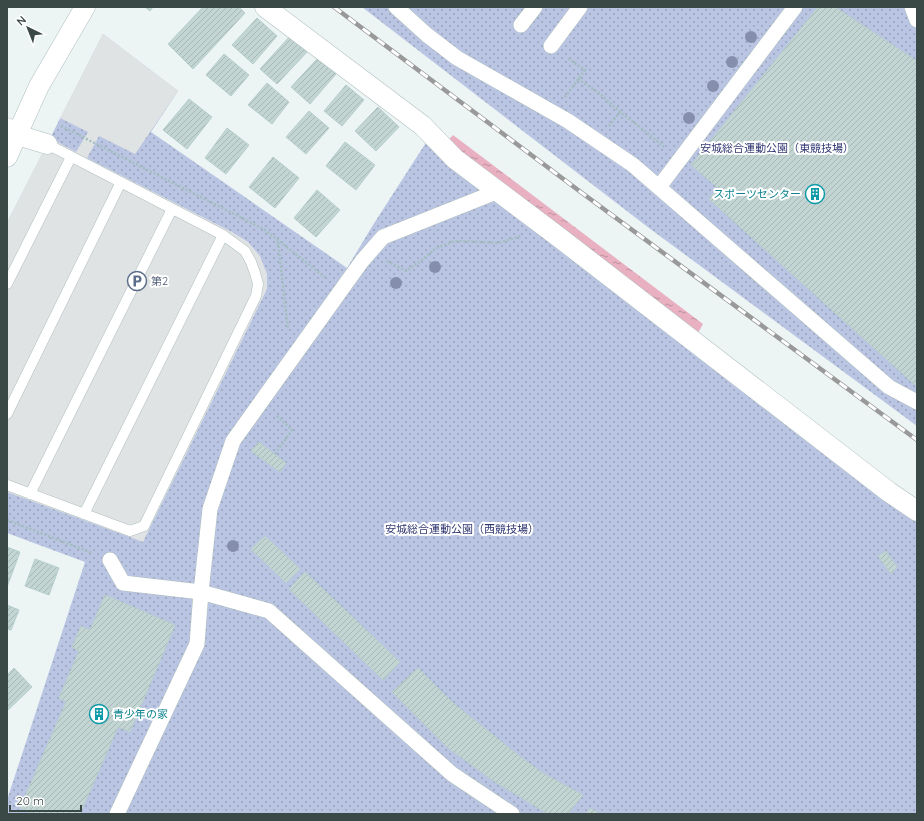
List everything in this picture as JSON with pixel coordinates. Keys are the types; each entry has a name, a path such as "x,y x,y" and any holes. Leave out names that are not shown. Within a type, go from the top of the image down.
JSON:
{"street":[{"path":"7,157 12,132 85,7"},
{"path":"265,7 424,126 455,160 562,240 889,492 917,511"},
{"path":"396,7 427,35 457,58 568,121 633,164 889,387 917,402"},
{"path":"521,25 535,7"},
{"path":"551,46 580,7"},
{"path":"660,187 795,7"},
{"path":"912,7 917,20"},
{"path":"12,132 47,144"},
{"path":"117,814 196,644 210,509 233,441 362,261 383,237 491,194"},
{"path":"110,560 123,582 201,592 269,610 452,774 512,814"}],"lane":[{"path":"7,485 130,531 144,526 256,296 258,284 251,262 245,251 223,235 47,144"},
{"path":"7,284 71,157"},
{"path":"7,414 121,182"},
{"path":"30,494 172,209"},
{"path":"84,514 223,235"}],"path":[{"path":"553,113 585,70"},
{"path":"578,80 599,93 620,112 646,131 680,160"},
{"path":"57,124 264,230 341,290"},
{"path":"384,260 406,271 436,248 455,241 498,243 525,235"},
{"path":"278,241 292,358"},
{"path":"271,411 292,430 275,454"},
{"path":"7,520 110,560"}],"green space":[{"name":"安城総合運動公園（東競技場）","path":"362,7 917,7 917,426 649,228"},
{"name":"安城総合運動公園（西競技場）","path":"103,34 178,91 151,132 347,268 427,141 917,517 917,814 7,814 7,800 85,562 7,533 7,223"}],"shaded area":[{"name":"第2","path":"103,34 178,91 135,154 99,136 87,158 232,232 248,242 260,256 267,274 267,289 143,542 7,492 7,223 50,138 76,152 88,132 60,118"}],"water":[{"path":"453,135 703,324 698,333 446,143"}],"building":[{"path":"145,7 153,7 150,11"},
{"path":"203,7 239,7 245,13 193,69 168,44"},
{"name":"スポーツセンター","path":"818,7 835,7 917,61 917,387 709,199 718,188 691,165"},
{"path":"257,18 277,36 253,64 232,45"},
{"path":"291,35 308,51 277,84 260,69"},
{"path":"224,54 249,75 231,96 206,75"},
{"path":"318,58 336,74 310,104 291,87"},
{"path":"267,83 289,102 272,124 248,105"},
{"path":"346,85 364,100 342,126 324,111"},
{"path":"189,99 212,117 187,149 163,130"},
{"path":"378,107 399,127 376,151 355,131"},
{"path":"309,111 329,128 306,154 286,137"},
{"path":"227,128 249,145 226,174 205,158"},
{"path":"345,142 375,165 356,190 326,166"},
{"path":"273,157 299,178 275,208 249,187"},
{"path":"317,190 340,210 316,237 294,218"},
{"path":"259,442 286,463 280,472 251,451"},
{"path":"265,536 300,569 286,583 251,549"},
{"path":"7,547 20,552 7,587"},
{"path":"886,551 897,567 891,574 878,556"},
{"path":"35,559 59,568 49,595 25,586"},
{"path":"305,572 400,662 383,680 289,589"},
{"name":"青少年の家","path":"105,595 175,625 130,732 118,727 80,814 34,814 20,808 66,702 59,698 79,651 72,647 81,626 90,630"},
{"path":"7,605 19,610 11,630 7,629"},
{"path":"14,668 32,687 7,711 7,675"},
{"path":"418,668 453,703 518,755 541,772 583,795 568,814 548,814 492,780 447,747 392,692"},
{"path":"590,808 601,814 586,814"}],"railway":[{"path":"334,7 578,190 917,440"}],"place":[{"name":"スポーツセンター","path":"815,194"},
{"name":"第2","path":"137,281"},
{"name":"青少年の家","path":"99,714"}]}
